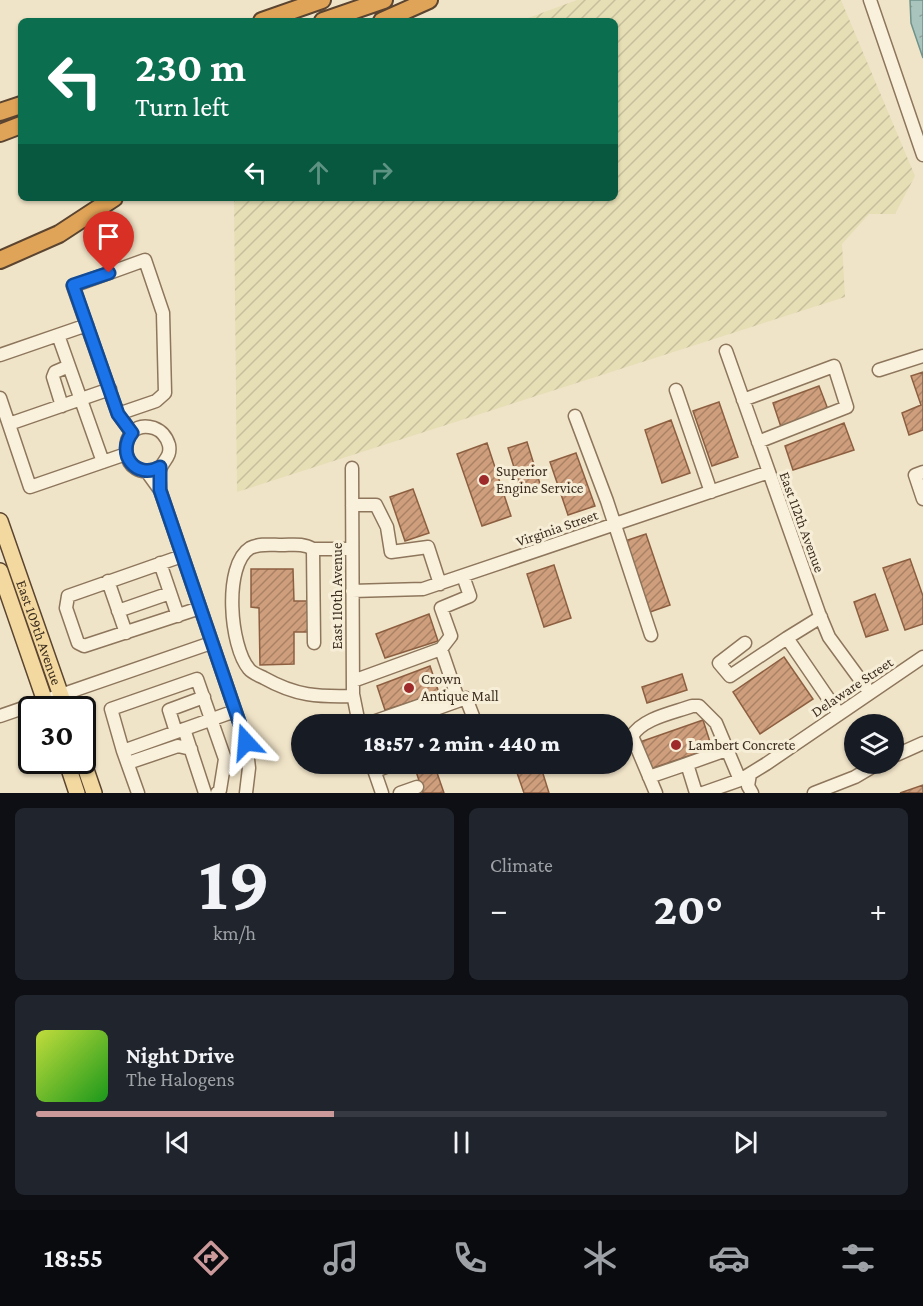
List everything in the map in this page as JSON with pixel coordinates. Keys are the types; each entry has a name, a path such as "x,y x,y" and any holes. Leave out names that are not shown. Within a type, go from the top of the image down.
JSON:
{"highway":[{"path":"271,18 322,0"},
{"path":"332,18 384,0"},
{"path":"389,18 429,0"},
{"path":"0,112 18,106"},
{"path":"0,133 18,127"},
{"path":"0,260 59,234 109,201"}],"main road":[{"name":"East 109th Avenue","path":"0,522 61,696"},
{"name":"East 109th Avenue","path":"0,571 43,696"},
{"path":"71,774 77,793"},
{"path":"87,774 94,793"}],"street":[{"path":"870,0 923,155"},
{"path":"118,414 156,401 165,393 163,313 145,260 73,285 118,414 132,433"},
{"path":"0,355 87,325"},
{"path":"58,335 103,462"},
{"name":"East 112th Avenue","path":"726,351 829,637 870,693"},
{"path":"879,370 923,356"},
{"path":"62,406 53,377 55,372 69,366"},
{"path":"743,400 834,366 847,407 838,413 758,442"},
{"path":"9,424 110,389"},
{"path":"676,390 711,492"},
{"path":"0,398 30,487 126,454"},
{"path":"575,417 651,634"},
{"path":"160,490 160,467 168,456 169,449 165,436 160,431 146,427 132,433 125,446 126,454 133,466 147,471 160,490 247,750 246,793"},
{"path":"147,471 160,467"},
{"name":"East 110th Avenue","path":"352,468 353,696 357,714"},
{"name":"Virginia Street","path":"352,591 423,590 769,472"},
{"path":"923,472 915,475 923,499"},
{"path":"352,505 376,505 387,527 391,552 428,547 440,584"},
{"path":"352,549 313,549 305,544 252,547 241,557 233,581 232,603 239,648 249,669 293,693 328,697 353,696"},
{"path":"313,549 314,643"},
{"path":"182,556 68,596 66,608 81,646 89,646 200,608"},
{"path":"160,563 178,615"},
{"path":"353,681 441,650 451,636 441,608 470,596 463,576"},
{"path":"108,581 126,633"},
{"path":"118,611 170,593"},
{"path":"745,644 719,663 730,676 821,617"},
{"path":"787,638 840,714"},
{"path":"78,696 211,643"},
{"path":"413,714 456,693 441,650"},
{"name":"Delaware Street","path":"703,793 745,777 923,657"},
{"path":"138,793 111,709 197,679 225,759 220,790 217,793"},
{"path":"204,697 170,710 191,749 205,793"},
{"path":"404,714 466,698 473,714"},
{"path":"656,793 643,768 632,736 636,729 692,706 699,706 716,723 752,793"},
{"path":"123,750 235,711"},
{"path":"0,716 18,712"},
{"path":"904,752 923,744"},
{"path":"128,764 178,746 191,749"},
{"path":"649,777 729,749"},
{"path":"687,764 696,793"},
{"path":"375,774 382,793"},
{"path":"814,793 859,774"},
{"path":"400,793 417,787"}],"shaded area":[{"path":"577,0 841,0 915,176 895,214 869,214 842,244 845,297 237,492 234,201 618,201 618,18 528,18"}],"water":[{"path":"910,0 923,0 923,58 911,23"}],"building":[{"path":"923,372 923,430 909,435 902,413 921,405 911,376"},
{"path":"819,386 829,412 782,430 773,403"},
{"path":"719,402 738,457 712,466 693,411"},
{"path":"671,420 690,473 662,483 645,430"},
{"path":"844,423 854,450 793,470 785,446"},
{"path":"527,442 541,487 522,493 508,448"},
{"path":"487,443 511,516 482,526 457,454"},
{"path":"576,453 595,506 568,515 550,462"},
{"path":"413,489 429,533 405,541 390,497"},
{"path":"646,534 670,605 650,612 625,541"},
{"path":"910,559 923,596 923,624 905,630 883,568"},
{"path":"554,565 571,618 544,627 527,574"},
{"path":"251,569 293,569 294,601 308,601 308,632 294,632 294,664 260,665 259,608 251,607"},
{"path":"875,594 888,630 866,637 854,602"},
{"path":"429,614 438,641 385,658 376,634"},
{"path":"784,657 813,699 760,734 733,692"},
{"path":"430,666 439,693 385,710 377,686"},
{"path":"682,674 687,690 647,703 642,687"},
{"name":"Lambert Concrete","path":"703,720 712,748 650,769 640,742"},
{"path":"417,774 437,774 444,793 423,793"},
{"path":"517,774 543,774 549,793 524,793"},
{"path":"923,785 923,793 900,793"}],"place":[{"name":"Superior Engine Service","path":"484,480"},
{"name":"Crown Antique Mall","path":"409,688"},
{"name":"Lambert Concrete","path":"676,745"}],"route":[{"path":"109,273 73,285 118,414 132,433 125,446 128,461 140,470 154,470 160,467 160,490 246,742"}]}
